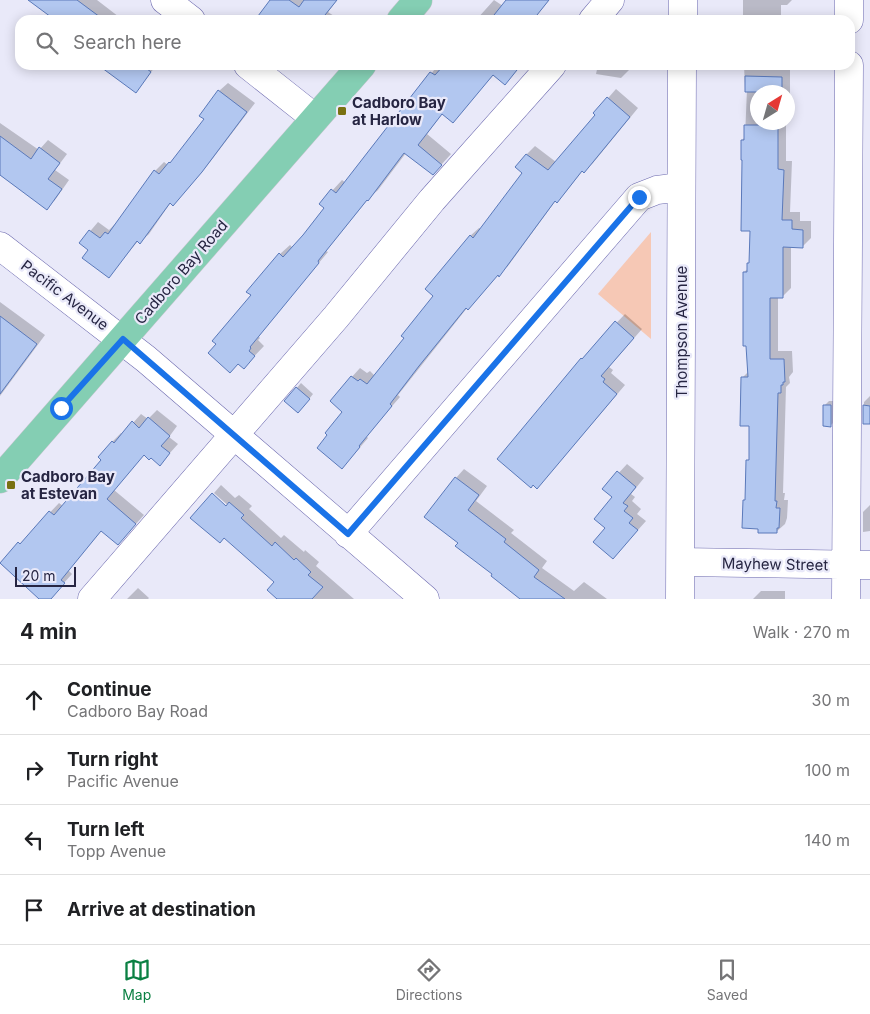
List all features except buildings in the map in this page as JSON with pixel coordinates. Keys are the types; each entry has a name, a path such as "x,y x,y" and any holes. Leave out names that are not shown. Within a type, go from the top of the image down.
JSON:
{"main road":[{"path":"405,15 418,0"},
{"name":"Cadboro Bay Road","path":"0,479 358,70"}],"street":[{"path":"165,0 184,15"},
{"path":"597,15 610,0"},
{"path":"683,0 683,15"},
{"path":"849,0 849,15"},
{"path":"254,70 315,118"},
{"path":"92,599 336,317 432,200 548,70"},
{"name":"Thompson Avenue","path":"680,599 682,70"},
{"path":"846,599 858,565 849,70"},
{"path":"348,534 639,197 657,190 681,187"},
{"name":"Pacific Avenue","path":"0,246 123,339 425,599"},
{"name":"Mayhew Street","path":"681,562 858,565"}],"shaded area":[{"path":"651,232 651,339 598,294"}],"place":[{"name":"Cadboro Bay at Harlow","path":"342,111"},
{"name":"Cadboro Bay at Estevan","path":"11,485"}],"route":[{"path":"61,408 123,339 348,534 639,197"}]}
